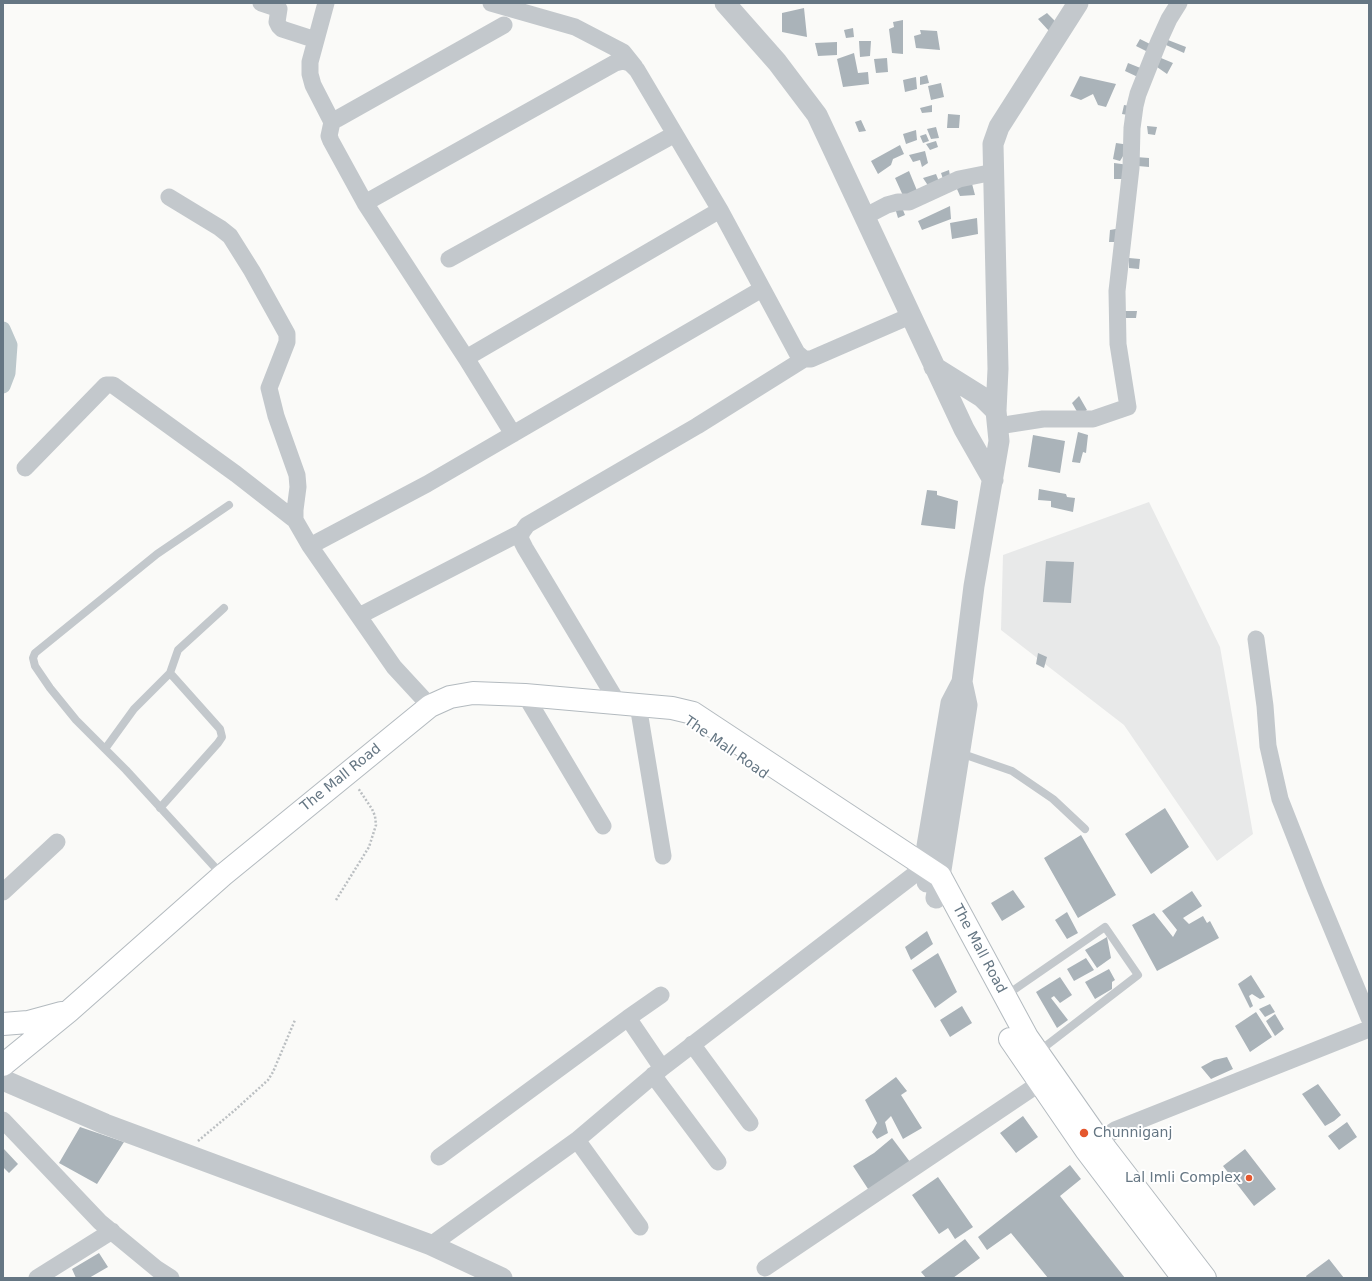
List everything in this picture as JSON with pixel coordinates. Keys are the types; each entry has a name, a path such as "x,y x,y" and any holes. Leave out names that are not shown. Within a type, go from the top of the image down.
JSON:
{"main road":[{"name":"The Mall Road","path":"3,1065 68,1012 223,875 430,706 450,697 473,693 525,695 672,708 693,713 929,880 1004,996 1026,1037 1037,1052 1093,1145 1183,1278"},
{"name":"The Mall Road","path":"929,880 1013,1044 1040,1083 1205,1278"},
{"path":"3,1024 28,1022 68,1012"}],"street":[{"path":"261,3 280,6 277,22 279,26 286,31 316,40"},
{"path":"326,3 310,62 310,74 313,85 332,122 329,136 331,141 365,203 466,358 513,434"},
{"path":"491,3 575,27 623,52 637,70 720,210 797,353 804,359"},
{"path":"724,3 777,62 816,115 934,368 964,429 993,480"},
{"path":"431,1244 577,1140 692,1044 929,880 959,752 967,705 962,682 974,586 999,441 997,418 998,369 993,144 998,127 1078,3"},
{"path":"997,418 1093,419 1128,407 1118,344 1117,291 1131,168 1132,128 1138,94 1159,41 1169,19 1179,3"},
{"path":"332,122 504,25"},
{"path":"365,203 615,63 623,61 630,63 637,70"},
{"path":"449,259 675,134"},
{"path":"864,217 887,205 898,202 909,202 959,179 994,172"},
{"path":"169,197 220,228 230,236 252,270 286,334 287,342 269,388 276,416 297,475 298,487 295,520"},
{"path":"466,358 720,210"},
{"path":"310,546 402,498 762,290"},
{"path":"663,856 628,704 525,548 520,538 522,532 527,525 697,426 804,359 811,359 910,316"},
{"path":"934,368 982,397 997,418"},
{"path":"25,468 106,385 113,385 236,474 295,520 310,546 394,667 430,706"},
{"path":"359,616 522,532"},
{"path":"1256,639 1265,706 1268,746 1280,799 1312,881 1369,1018"},
{"path":"929,880 927,846 951,703 962,682"},
{"path":"525,695 603,826"},
{"path":"3,892 56,842"},
{"path":"439,1157 661,995"},
{"path":"628,1018 658,1072 718,1162"},
{"path":"1093,1145 1115,1130 1369,1029"},
{"path":"692,1044 750,1123"},
{"path":"3,1080 105,1124 431,1244 502,1278"},
{"path":"765,1268 1040,1083"},
{"path":"3,1120 100,1222 170,1278"},
{"path":"577,1140 640,1227"},
{"path":"37,1278 112,1231"}],"lane":[{"path":"223,875 76,720 50,688 35,666 33,658 35,653 157,554 229,505"},
{"path":"104,749 134,709 170,673 178,650 224,608"},
{"path":"160,808 222,737 220,729 170,673"},
{"path":"959,752 1012,772 1053,799 1085,829"},
{"path":"1004,996 1105,927 1138,975 1037,1052"}],"path":[{"path":"336,900 369,847 376,825 375,816 372,809 348,772"},
{"path":"184,1153 268,1080 273,1072 295,1020"}],"shaded area":[{"path":"1149,502 1220,647 1253,834 1217,861 1124,725 1001,630 1003,555"}],"building":[{"path":"804,8 807,37 782,32 782,13"},
{"path":"1047,13 1056,22 1049,31 1038,19"},
{"path":"903,20 903,54 892,53 889,29 894,27 893,22"},
{"path":"853,28 854,37 846,38 844,30"},
{"path":"920,30 937,31 940,50 916,48 914,36 921,34"},
{"path":"1140,39 1154,46 1150,53 1136,46"},
{"path":"1168,40 1186,47 1184,53 1166,45"},
{"path":"859,41 871,41 870,56 860,57"},
{"path":"837,42 837,55 818,56 815,43"},
{"path":"854,53 858,73 868,72 869,84 843,87 837,59"},
{"path":"887,58 888,72 876,73 874,59"},
{"path":"1161,58 1173,63 1167,74 1157,67"},
{"path":"1128,63 1143,69 1140,78 1125,71"},
{"path":"927,75 929,83 920,85 920,77"},
{"path":"1080,76 1116,84 1106,107 1098,105 1093,94 1081,100 1070,96"},
{"path":"916,77 917,89 905,92 903,80"},
{"path":"941,83 944,97 931,100 928,86"},
{"path":"932,105 932,112 922,113 920,108"},
{"path":"1124,105 1130,106 1128,115 1122,114"},
{"path":"948,114 960,115 959,128 947,128"},
{"path":"861,120 866,131 859,132 855,122"},
{"path":"1147,126 1157,127 1155,135 1148,134"},
{"path":"936,127 939,138 931,139 927,129"},
{"path":"916,130 917,140 906,144 903,134"},
{"path":"926,134 929,141 923,143 920,136"},
{"path":"936,141 938,147 930,150 926,144"},
{"path":"1116,143 1130,145 1120,161 1113,159"},
{"path":"900,145 904,154 893,159 891,165 878,174 871,161"},
{"path":"925,151 928,163 922,167 920,160 913,162 909,155"},
{"path":"1136,157 1149,158 1149,167 1138,166"},
{"path":"1114,163 1129,165 1127,179 1114,179"},
{"path":"949,170 951,182 944,182 941,173"},
{"path":"909,171 918,193 905,200 895,178"},
{"path":"936,174 940,184 929,187 923,178"},
{"path":"971,180 975,195 960,196 954,182"},
{"path":"901,205 905,215 898,218 895,208"},
{"path":"950,206 951,219 922,230 918,221"},
{"path":"977,218 978,234 952,239 950,223"},
{"path":"1121,228 1120,242 1109,242 1110,230"},
{"path":"1129,258 1140,259 1139,269 1129,268"},
{"path":"1125,311 1137,311 1136,318 1126,318"},
{"path":"1079,396 1087,410 1079,415 1072,403"},
{"path":"1078,432 1088,435 1086,453 1083,452 1080,463 1072,462"},
{"path":"1033,435 1065,441 1060,473 1028,467"},
{"path":"1039,489 1066,494 1067,497 1075,498 1073,512 1051,507 1051,501 1038,500"},
{"path":"927,490 937,491 937,495 958,501 955,529 921,525"},
{"path":"1046,561 1074,562 1071,603 1043,602"},
{"path":"1038,653 1047,657 1044,668 1036,664"},
{"path":"1165,808 1189,847 1151,874 1125,834"},
{"path":"1081,835 1116,895 1078,918 1044,858"},
{"path":"1013,890 1025,907 1002,921 991,903"},
{"path":"1192,891 1202,906 1183,918 1189,924 1203,916 1207,923 1210,921 1219,938 1157,971 1132,925 1154,913 1173,937 1177,930 1162,911"},
{"path":"1067,912 1078,933 1067,939 1055,920"},
{"path":"927,931 933,944 911,960 905,947"},
{"path":"1107,937 1111,958 1097,968 1085,950"},
{"path":"938,953 957,992 935,1008 912,970"},
{"path":"1086,958 1094,970 1074,981 1067,969"},
{"path":"1109,969 1115,980 1112,982 1112,989 1095,999 1085,982"},
{"path":"1251,975 1265,997 1260,999 1252,994 1249,996 1253,1006 1250,1008 1238,984"},
{"path":"1060,977 1072,995 1060,1003 1054,996 1051,998 1068,1020 1057,1028 1036,992"},
{"path":"1270,1004 1275,1012 1265,1017 1259,1009"},
{"path":"962,1006 972,1023 950,1037 940,1020"},
{"path":"1256,1012 1272,1037 1250,1052 1235,1026"},
{"path":"1275,1014 1284,1029 1275,1036 1266,1021"},
{"path":"1227,1057 1233,1069 1211,1079 1201,1067 1214,1060"},
{"path":"896,1077 907,1091 901,1095 922,1128 903,1139 891,1116 885,1122 888,1133 877,1139 872,1132 877,1123 865,1100"},
{"path":"1318,1084 1341,1115 1325,1126 1302,1094"},
{"path":"1023,1116 1038,1137 1016,1153 1000,1133"},
{"path":"1347,1122 1357,1137 1339,1150 1328,1136"},
{"path":"80,1127 124,1142 97,1184 59,1163"},
{"path":"892,1138 913,1166 870,1192 853,1166 874,1153"},
{"path":"3,1148 18,1164 9,1173 3,1167"},
{"name":"Lal Imli Complex","path":"1245,1149 1276,1189 1254,1206 1223,1166"},
{"path":"1070,1165 1081,1179 1060,1196 1125,1278 1048,1278 1011,1233 987,1250 978,1237"},
{"path":"938,1177 973,1227 955,1239 948,1228 939,1234 912,1195"},
{"path":"965,1239 980,1258 953,1278 926,1278 921,1272"},
{"path":"99,1253 108,1267 89,1278 76,1278 72,1269"},
{"path":"1329,1259 1344,1278 1307,1278 1306,1276"}],"waterway":[{"path":"3,329 10,345 8,373 3,386"}],"place":[{"name":"Chunniganj","path":"1084,1133"},
{"name":"Lal Imli Complex","path":"1249,1178"}]}
